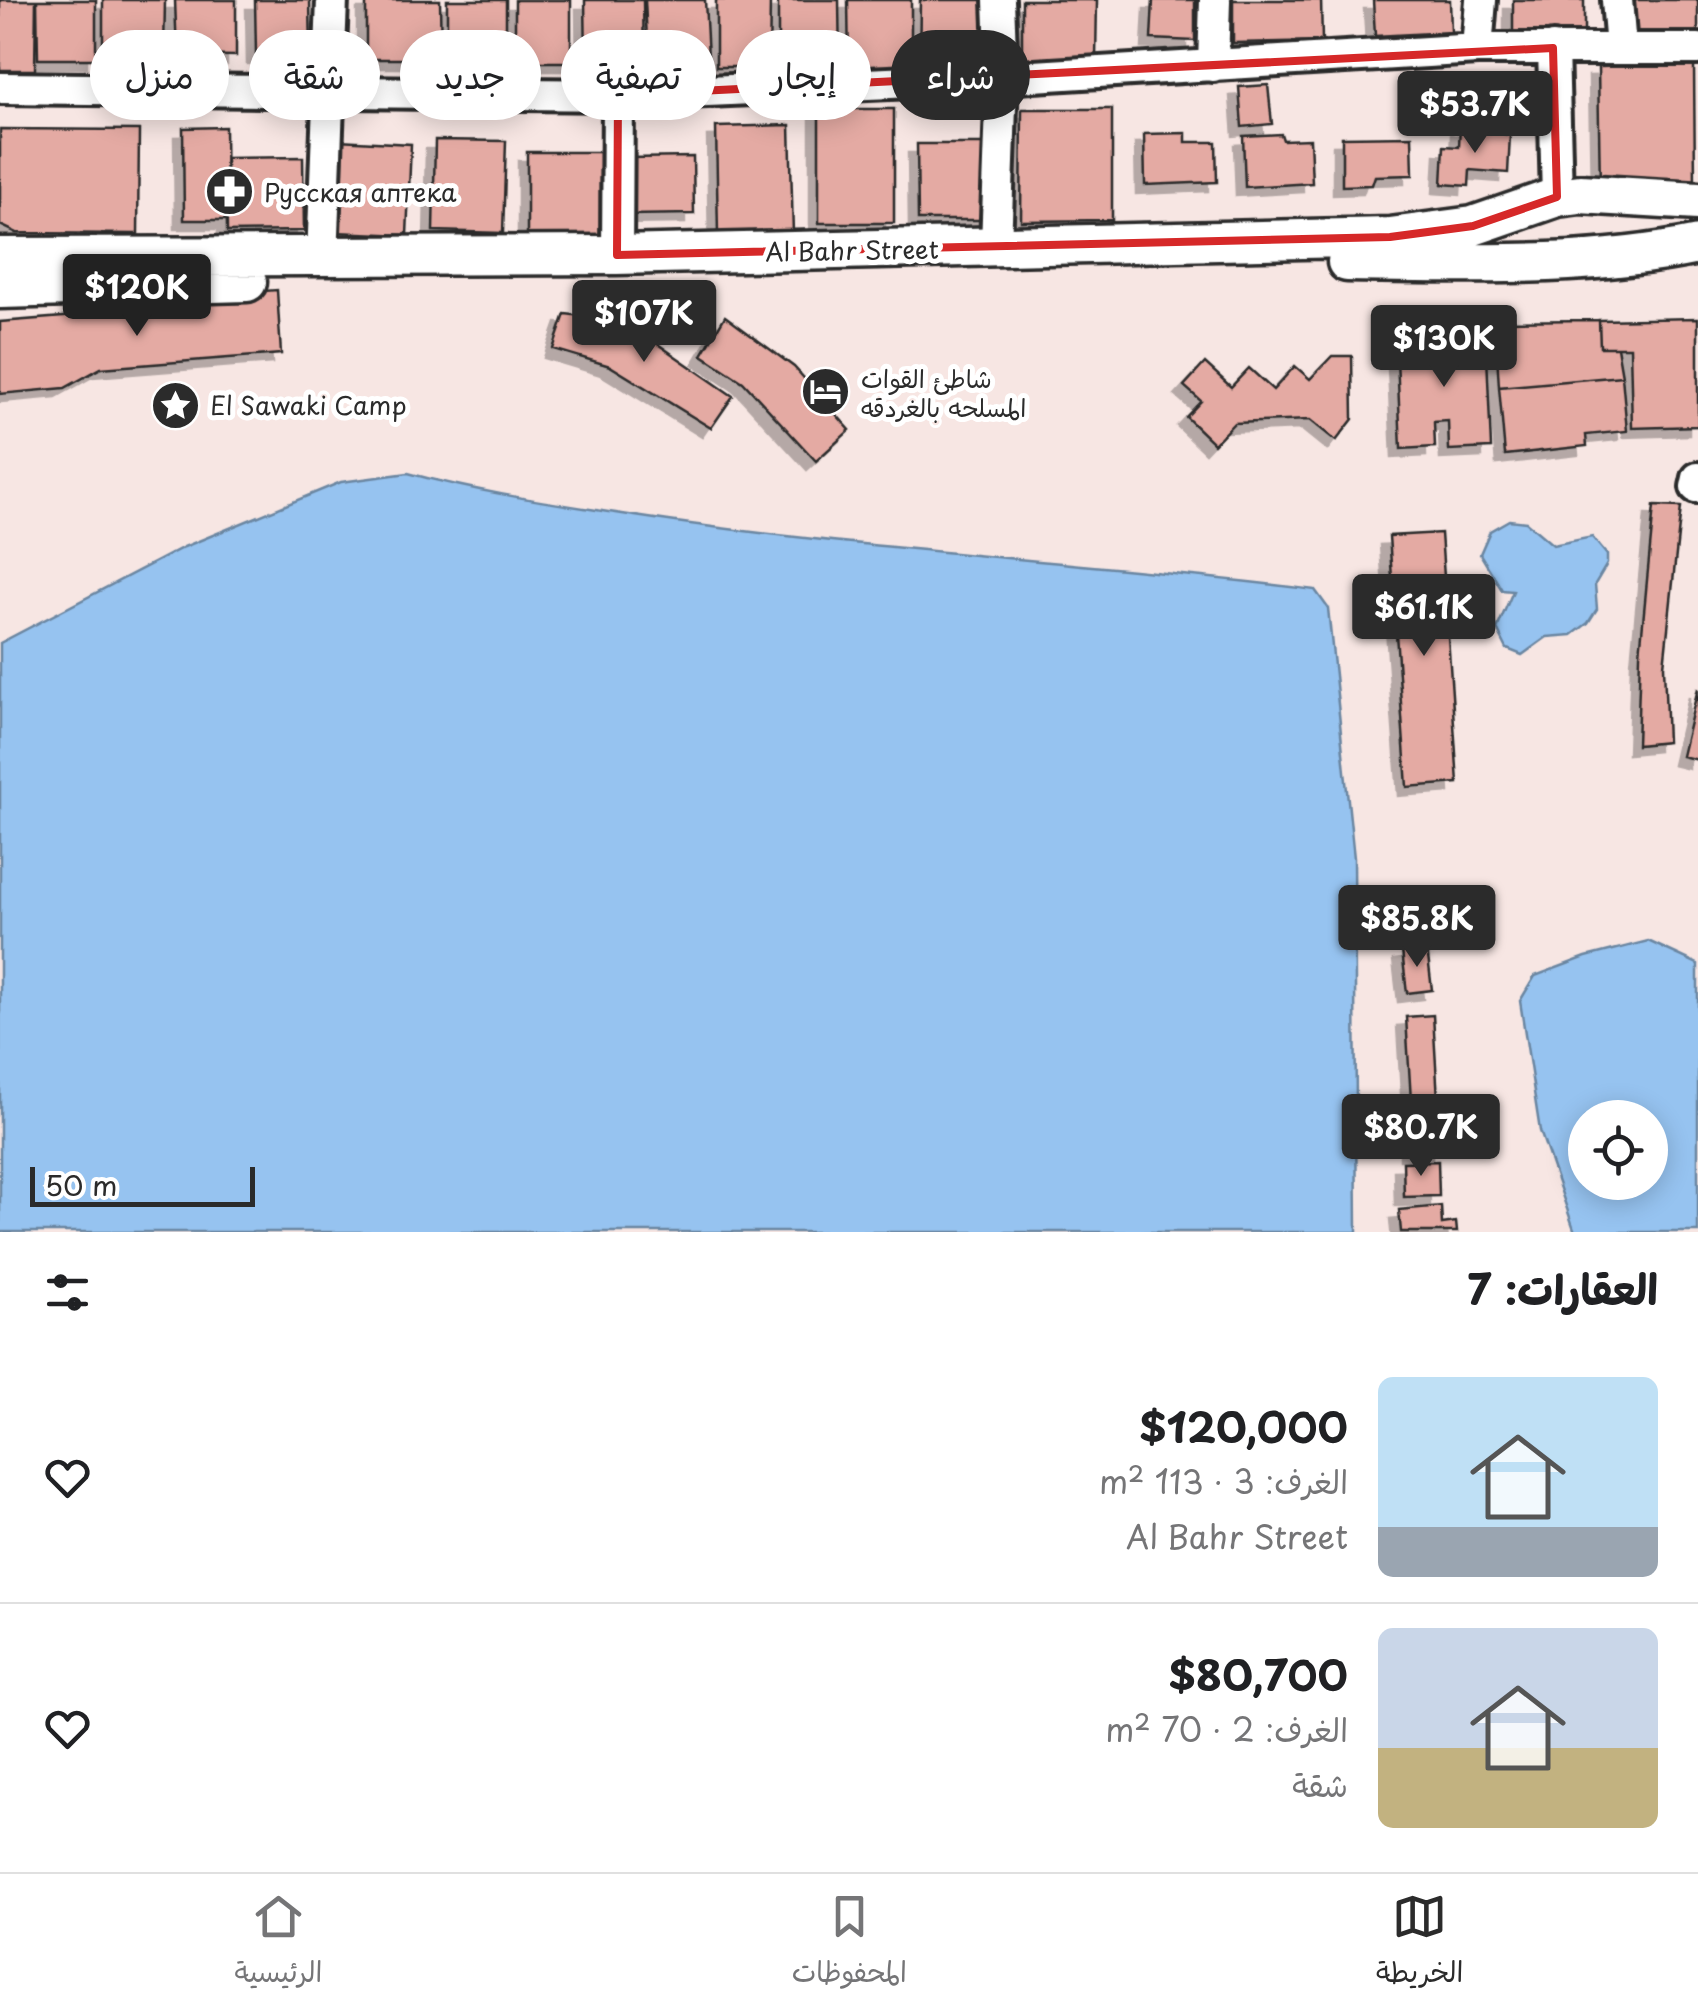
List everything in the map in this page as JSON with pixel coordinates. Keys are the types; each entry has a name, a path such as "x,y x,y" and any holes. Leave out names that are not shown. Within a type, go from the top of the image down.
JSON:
{"main road":[{"name":"Al Bahr Street","path":"0,258 616,255 1390,237 1473,226 1557,197 1646,196 1698,201"},
{"path":"1646,196 1642,226 1652,255"},
{"path":"1548,263 1558,230 1557,197"},
{"name":"Al Bahr Street","path":"0,289 713,276 1091,263 1548,263 1652,255 1698,245"}],"street":[{"path":"331,30 332,0"},
{"path":"998,0 1000,30"},
{"path":"1213,66 1215,0"},
{"path":"1477,49 1482,0"},
{"path":"1617,0 1621,48"},
{"path":"1553,48 1557,197"},
{"path":"1030,76 1477,49 1698,49"},
{"path":"716,91 891,83"},
{"path":"0,88 249,91"},
{"path":"380,93 561,94"},
{"path":"322,259 328,120"},
{"path":"616,255 618,120"},
{"path":"996,246 1000,120"}],"highlighted area":[{"path":"1553,48 1557,197 1473,226 1390,237 617,255 618,95"}],"water":[{"path":"408,473 512,496 703,526 1315,590 1328,608 1354,858 1357,1232 0,1232 0,643 184,547 341,482"},
{"path":"1509,520 1526,522 1553,545 1592,537 1607,555 1607,564 1595,584 1597,609 1588,623 1572,635 1547,637 1522,655 1507,649 1497,629 1513,591 1502,590 1480,554 1490,531"},
{"path":"1648,941 1698,964 1698,1232 1575,1232 1540,1131 1520,1001 1535,976 1586,957"}],"building":[{"path":"0,0 36,0 35,70 0,70"},
{"path":"37,0 96,0 96,30 90,30 90,59 38,59"},
{"path":"103,0 165,0 164,30 103,30"},
{"path":"175,0 236,0 236,56 229,56 229,30 176,30"},
{"path":"255,0 310,0 311,30 256,30"},
{"path":"366,0 440,0 441,30 400,30 400,59 380,59 380,30 366,30"},
{"path":"447,0 506,0 506,30 447,30"},
{"path":"515,0 571,0 571,30 561,30 561,62 541,62 541,30 515,30"},
{"path":"585,0 643,0 644,30 586,30"},
{"path":"645,0 705,0 707,30 646,30"},
{"path":"716,0 770,0 770,30 736,30 736,67 716,67"},
{"path":"778,0 839,0 839,30 778,30"},
{"path":"848,0 911,0 911,30 891,30 891,70 871,71 871,30 848,30"},
{"path":"920,0 990,0 990,30 920,30"},
{"path":"1022,0 1097,0 1096,59 1030,58 1030,30 1022,30"},
{"path":"1153,0 1195,0 1195,41 1151,39"},
{"path":"1233,0 1321,0 1322,41 1233,43"},
{"path":"1373,0 1450,0 1451,32 1375,36"},
{"path":"1513,0 1584,0 1584,43 1513,44"},
{"path":"1631,0 1698,0 1698,41 1631,43"},
{"path":"1694,65 1695,186 1600,188 1598,67"},
{"path":"1268,85 1272,124 1242,127 1239,87"},
{"path":"871,109 891,109 894,223 819,223 819,120 871,120"},
{"path":"1030,109 1112,109 1112,220 1021,221 1022,120 1030,120"},
{"path":"790,125 793,234 718,236 716,127"},
{"path":"1460,126 1510,135 1508,173 1470,170 1469,186 1442,184 1444,146 1459,147"},
{"path":"225,127 226,220 184,220 183,128"},
{"path":"0,129 139,130 138,234 17,233 0,225"},
{"path":"1186,133 1186,142 1216,142 1217,182 1145,185 1144,134"},
{"path":"1281,134 1283,140 1310,139 1312,183 1245,187 1243,136"},
{"path":"1412,136 1413,175 1375,176 1372,185 1342,186 1342,137"},
{"path":"338,140 411,144 407,235 334,232"},
{"path":"435,140 506,141 503,233 433,231"},
{"path":"917,144 986,144 986,220 918,220"},
{"path":"527,152 600,152 600,243 527,243"},
{"path":"303,157 304,231 227,232 226,158"},
{"path":"693,157 694,214 628,215 627,158"},
{"path":"277,290 281,354 101,368 65,388 0,394 0,322 152,310 155,299"},
{"path":"565,314 591,317 646,336 733,396 711,428 610,366 553,349"},
{"path":"725,316 794,367 850,430 816,461 743,382 702,355"},
{"path":"1698,318 1698,426 1632,428 1630,347 1600,347 1599,320"},
{"path":"1599,320 1600,347 1617,347 1622,376 1499,387 1495,321"},
{"path":"1486,332 1491,448 1449,450 1448,421 1434,422 1435,447 1401,449 1396,336"},
{"path":"1332,356 1352,356 1353,419 1336,441 1310,420 1234,423 1214,444 1186,417 1201,401 1184,386 1205,363 1231,387 1249,368 1273,390 1295,366 1310,379"},
{"path":"1622,376 1627,431 1586,435 1587,446 1505,455 1499,387"},
{"path":"1654,506 1681,507 1664,666 1667,742 1637,745 1640,654"},
{"path":"1441,533 1458,783 1407,787 1389,536"},
{"path":"1698,688 1698,760 1682,756"},
{"path":"1427,948 1432,990 1407,993 1402,951"},
{"path":"1433,1015 1438,1099 1411,1101 1406,1017"},
{"path":"1409,1122 1441,1122 1441,1150 1409,1151"},
{"path":"1438,1161 1439,1196 1404,1197 1403,1162"},
{"path":"1441,1206 1442,1224 1456,1222 1457,1232 1401,1232 1399,1210"}],"place":[{"name":"Русская аптека","path":"229,192"},
{"name":"شاطئ القوات المسلحه بالغردقه","path":"826,392"},
{"name":"El Sawaki Camp","path":"175,405"}]}
